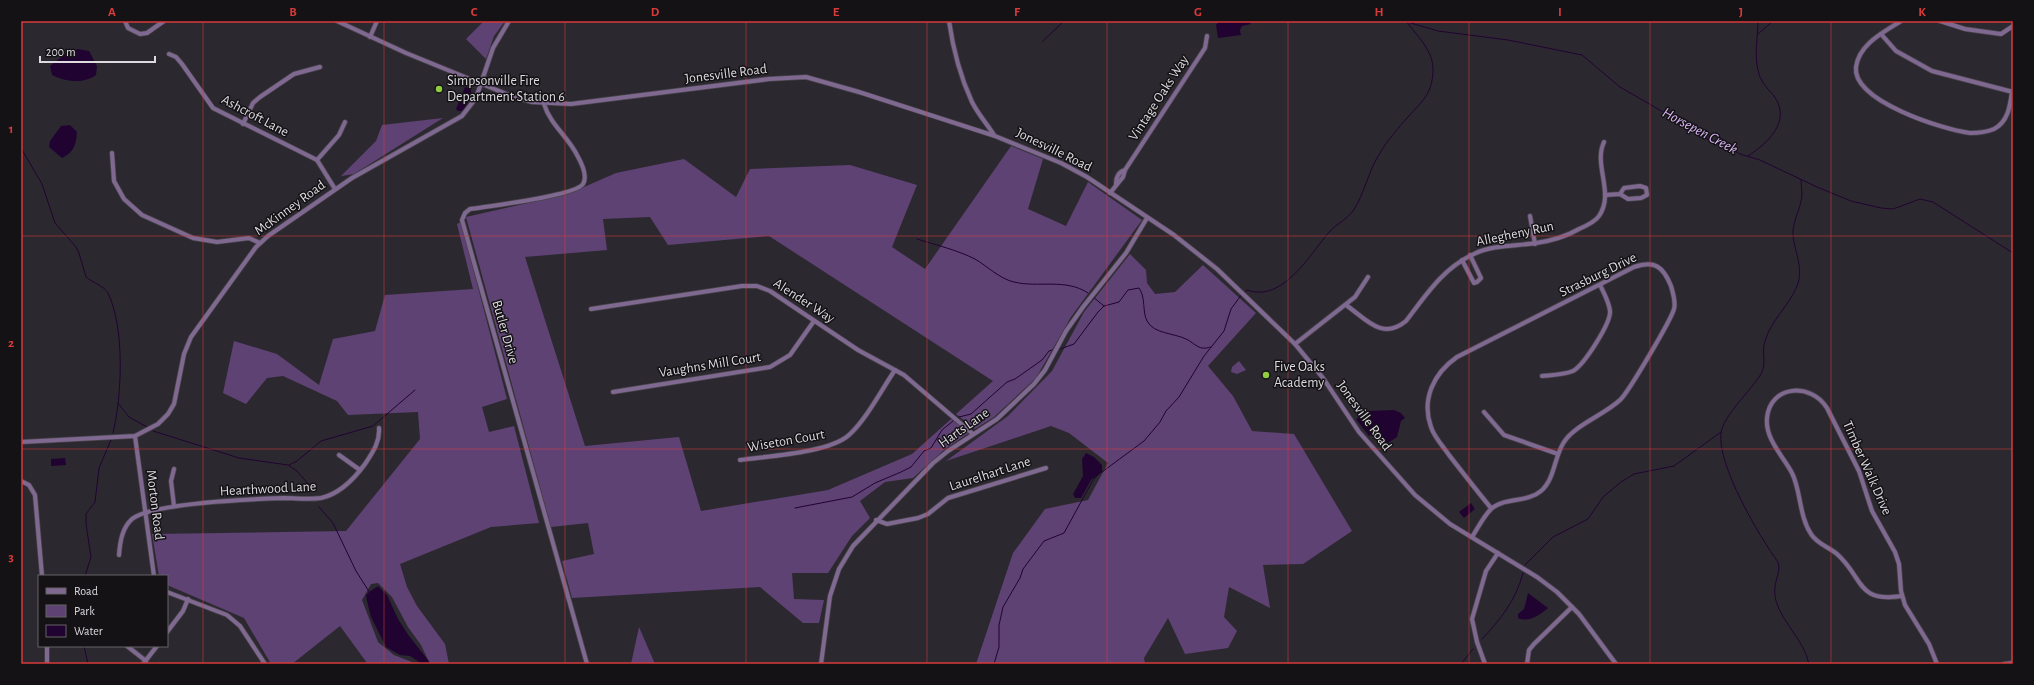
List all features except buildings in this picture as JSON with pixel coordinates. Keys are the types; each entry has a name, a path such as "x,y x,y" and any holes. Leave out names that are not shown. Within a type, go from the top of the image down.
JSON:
{"street":[{"path":"125,21 128,28 140,34 147,33 164,21"},
{"name":"Jonesville Road","path":"337,21 370,37 518,99 544,104 571,104 769,79 806,77 859,92 995,136 1061,163 1110,193 1197,252 1237,288 1295,344 1323,378 1359,432 1402,482 1436,514 1550,587 1572,607 1616,664"},
{"path":"370,37 377,21"},
{"name":"McKinney Road","path":"21,442 135,436 158,424 171,410 176,398 188,342 248,256 260,243 335,189 381,161 458,119 472,105 482,84 493,48 509,21"},
{"path":"949,21 952,42 963,81 972,102 995,136"},
{"path":"1881,34 1896,51 1932,71 2012,92 2008,112 2003,121 1994,128 1984,132 1970,132 1906,114 1873,97 1859,82 1856,68 1858,59 1870,42 1881,34 1901,21"},
{"path":"1940,21 1964,29 2001,34 2013,26"},
{"name":"Vintage Oaks Way","path":"1110,193 1123,177 1125,170 1205,48 1207,36"},
{"name":"Ashcroft Lane","path":"169,54 176,57 182,64 213,108 317,160"},
{"path":"243,124 253,103 260,96 294,74 320,67"},
{"name":"Butler Drive","path":"544,104 550,119 577,155 584,177 583,184 574,190 470,209 465,213 462,220 587,664"},
{"path":"335,189 317,160 339,136 345,122"},
{"name":"Allegheny Run","path":"1346,305 1379,328 1386,330 1399,327 1406,321 1443,273 1462,260 1490,249 1536,244 1574,232 1590,224 1599,216 1605,195 1600,150 1604,142"},
{"path":"112,153 114,181 124,199 142,215 193,238 217,242 249,238 260,243"},
{"path":"1605,195 1620,194 1628,199 1641,198 1647,195 1646,188 1640,186 1624,188 1620,194"},
{"path":"1530,216 1536,244"},
{"name":"Harts Lane","path":"821,664 828,608 836,577 853,546 876,520 933,463 1006,412 1041,376 1066,330 1091,295 1126,252 1147,218"},
{"path":"1462,260 1469,276 1474,283 1477,282 1481,278 1470,256"},
{"name":"Strasburg Drive","path":"1644,264 1655,265 1666,275 1672,291 1674,310 1622,399 1608,411 1570,434 1558,454 1550,480 1539,492 1527,498 1505,502 1492,508 1441,444 1430,426 1428,404 1435,379 1445,366 1457,357 1600,285 1644,264"},
{"path":"1295,344 1346,305 1359,291 1368,276"},
{"path":"1542,376 1560,374 1573,370 1582,364 1608,319 1610,312 1600,285"},
{"name":"Alender Way","path":"591,309 753,286 770,291 858,350 896,370 911,380 973,434"},
{"name":"Vaughns Mill Court","path":"613,392 770,367 790,355 814,321"},
{"name":"Wiseton Court","path":"740,460 820,448 840,442 858,425 896,370"},
{"name":"Timber Walk Drive","path":"1902,596 1888,598 1869,594 1836,553 1821,544 1811,534 1804,517 1792,474 1768,432 1767,418 1770,408 1776,399 1783,394 1794,390 1809,392 1821,399 1827,408 1859,471 1872,511 1895,552 1899,564 1902,596 1907,611 1929,644 1937,664"},
{"path":"1484,412 1504,435 1558,454"},
{"name":"Hearthwood Lane","path":"144,513 174,506 282,498 320,498 337,491 350,482 373,453 378,442 379,428"},
{"name":"Morton Road","path":"135,436 144,513 154,575"},
{"path":"339,455 360,470"},
{"name":"Laurelhart Lane","path":"876,520 887,524 918,518 928,514 948,498 1046,468"},
{"path":"174,469 171,481 174,506"},
{"path":"21,481 29,484 35,495 42,575"},
{"path":"1472,537 1492,508"},
{"path":"119,555 120,544 126,527 133,518 144,513"},
{"path":"1485,664 1477,642 1472,619 1486,571 1498,553"},
{"path":"168,592 219,610 232,619 245,634 265,664"},
{"path":"168,631 183,611 188,600"},
{"path":"1528,664 1529,650 1572,607"},
{"path":"47,647 47,664"},
{"path":"128,647 144,662 156,647"},
{"path":"2004,664 2013,663"}],"green space":[{"path":"484,21 505,21 494,36 486,59 466,39"},
{"path":"443,118 354,174 341,176 376,141 382,125"},
{"path":"1011,146 1043,159 1028,209 1066,226 1088,182 1142,220 1071,317 1036,378 994,417 975,429 956,414 993,381 769,236 668,245 650,217 603,219 607,250 525,257 585,446 679,437 701,511 828,490 912,454 951,419 969,433 945,449 913,478 885,482 860,501 870,518 852,536 828,573 792,573 794,599 824,600 819,623 803,623 760,587 572,598 562,561 594,554 588,523 551,527 466,217 568,194 616,173 684,159 736,197 750,169 850,165 917,185 892,247 925,269"},
{"path":"461,222 507,399 482,407 489,432 514,426 539,523 491,527 400,564 407,587 417,606 445,644 449,664 430,664 421,645 408,627 392,597 378,583 371,584 362,600 378,642 394,655 417,664 367,663 340,626 292,664 271,664 244,618 168,585 168,575 159,575 152,534 346,531 420,439 418,412 348,415 337,401 283,376 267,378 246,404 223,393 234,341 277,354 319,385 333,339 375,331 385,295 473,289 457,224"},
{"path":"1130,254 1146,270 1147,283 1155,294 1175,292 1203,265 1256,313 1208,366 1233,396 1252,431 1294,434 1352,531 1303,564 1263,565 1270,608 1229,587 1224,617 1237,631 1228,648 1185,654 1168,618 1144,658 1145,664 976,664 1013,553 1045,509 1088,500 1108,463 1069,433 1051,426 946,461 1008,416 1052,371 1084,312"},
{"path":"1239,361 1246,370 1237,374 1231,372 1232,367"},
{"path":"639,627 655,664 631,664"}],"water":[{"path":"1219,21 1248,21 1251,24 1242,26 1240,30 1241,35 1218,38 1216,25"},
{"path":"78,49 89,51 97,66 96,75 86,80 74,81 52,75 50,66 64,55"},
{"path":"465,87 471,89 470,98 462,111 458,111 456,109"},
{"path":"70,125 77,132 76,141 72,151 62,158 49,147 50,141 61,126"},
{"path":"1394,410 1401,413 1405,418 1401,421 1397,437 1385,445 1374,434 1369,436 1356,419 1369,411"},
{"path":"1086,453 1094,457 1102,465 1102,472 1091,480 1081,498 1075,498 1073,494 1083,476 1082,459"},
{"path":"65,458 66,465 51,466 51,459"},
{"path":"1471,503 1475,509 1464,518 1459,512"},
{"path":"378,586 387,595 398,619 409,636 431,664 422,664 410,656 400,655 386,647 371,617 366,595"},
{"path":"1528,593 1548,608 1534,618 1526,620 1518,618 1518,614 1524,609"}],"waterway":[{"path":"1042,42 1064,21"},
{"name":"Horsepen Creek","path":"1404,21 1438,31 1508,40 1582,55 1620,87 1670,116 1686,122 1705,138 1712,141 1718,141 1740,154 1760,160 1817,187 1851,201 1881,208 1893,209 1920,199 1933,202 2013,253"},
{"path":"1245,292 1247,290 1260,292 1272,290 1284,283 1304,263 1330,231 1351,214 1361,197 1372,167 1383,148 1389,139 1422,102 1428,92 1431,86 1433,71 1431,57 1424,44 1406,21"},
{"path":"1748,156 1770,138 1779,123 1780,114 1779,105 1762,81 1758,70 1756,52 1758,21"},
{"path":"1758,34 1773,21"},
{"path":"21,148 42,184 55,223 76,247 86,277 106,290 113,308 117,324 120,362 120,382 113,433"},
{"path":"1801,180 1802,195 1793,231 1800,274 1799,280 1794,293 1771,326 1768,333 1764,345 1764,366 1761,374 1732,411 1723,426 1721,433 1722,447 1732,481 1751,518 1778,562 1779,570 1775,583 1775,594 1779,609 1803,647 1809,664"},
{"path":"917,239 975,259 999,275 1014,282 1023,284 1071,286 1088,293"},
{"path":"1060,349 1074,344 1104,306 1119,302 1128,290 1139,288 1147,321 1150,325 1159,331 1186,339 1200,348 1211,347"},
{"path":"1102,472 1144,441 1160,422 1166,411 1179,397 1204,356 1224,331 1231,309 1242,294"},
{"path":"1093,297 1104,306"},
{"path":"959,417 971,414 1007,382 1015,379 1042,360 1049,351 1052,350"},
{"path":"289,465 297,461 321,441 373,426 415,390"},
{"path":"118,403 129,417 147,427"},
{"path":"795,508 852,497 875,483 911,467 924,451 931,448 942,430 953,421"},
{"path":"153,431 239,458 288,465 297,471 310,486"},
{"path":"1525,565 1553,537 1588,519 1603,497 1621,482 1634,474 1674,466 1721,432"},
{"path":"85,575 91,557 86,514 95,502 99,468 111,440"},
{"path":"994,664 999,647 999,625 1003,607 1020,578 1023,569 1044,541 1064,533 1093,480 1099,474"},
{"path":"319,507 333,523 356,571 370,593"},
{"path":"1482,639 1507,609 1516,592 1523,573"},
{"path":"84,647 88,664"},
{"path":"1461,664 1473,649"}],"place":[{"name":"Simpsonville Fire Department Station 6","path":"439,89"},
{"name":"Five Oaks Academy","path":"1266,375"}]}
